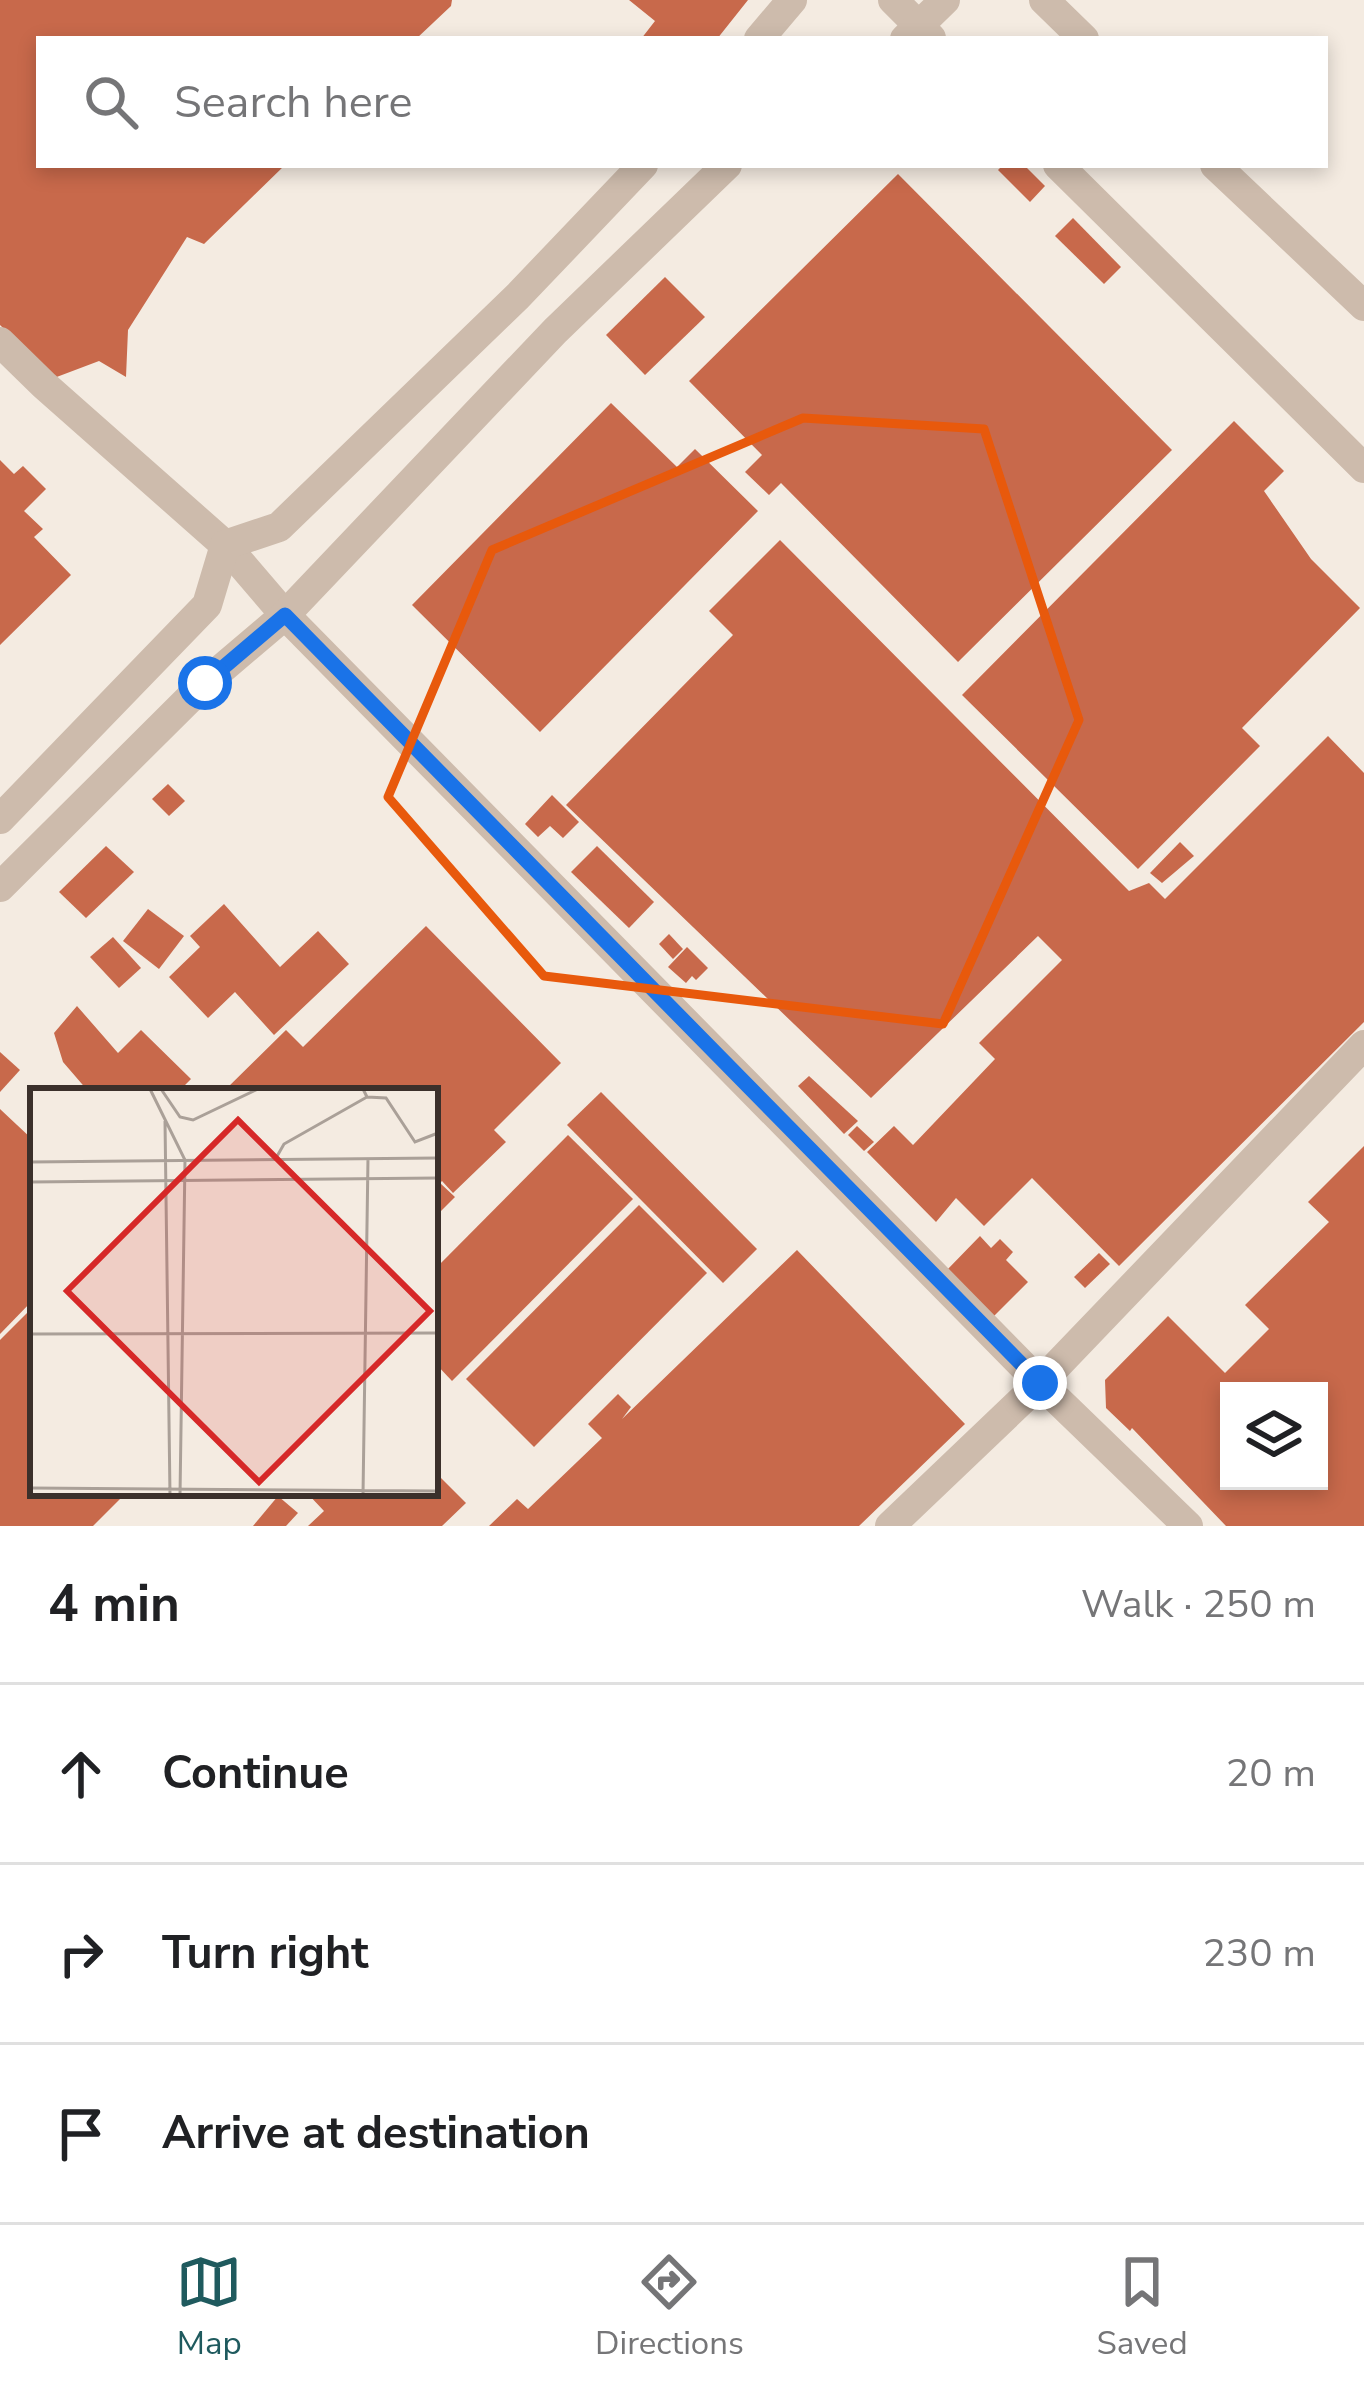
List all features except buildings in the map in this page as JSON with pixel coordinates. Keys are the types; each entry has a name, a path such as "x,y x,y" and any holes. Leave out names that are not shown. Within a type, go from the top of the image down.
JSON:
{"street":[{"path":"762,36 792,0"},
{"path":"893,0 919,35 945,0"},
{"path":"1044,0 1081,36"},
{"path":"225,544 279,526 518,296 640,168"},
{"path":"0,887 205,683 285,615 555,331 724,168"},
{"path":"1061,168 1364,468"},
{"path":"1218,168 1364,305"},
{"path":"518,296 555,331"},
{"path":"0,342 225,544 285,615 1040,1383 1188,1526"},
{"path":"0,819 207,605 225,544"},
{"path":"890,1526 1040,1383 1364,1045"}],"highlighted area":[{"path":"803,418 984,429 1079,720 943,1024 544,976 388,797 492,550"}],"route":[{"path":"205,683 285,615 1040,1383"}]}
